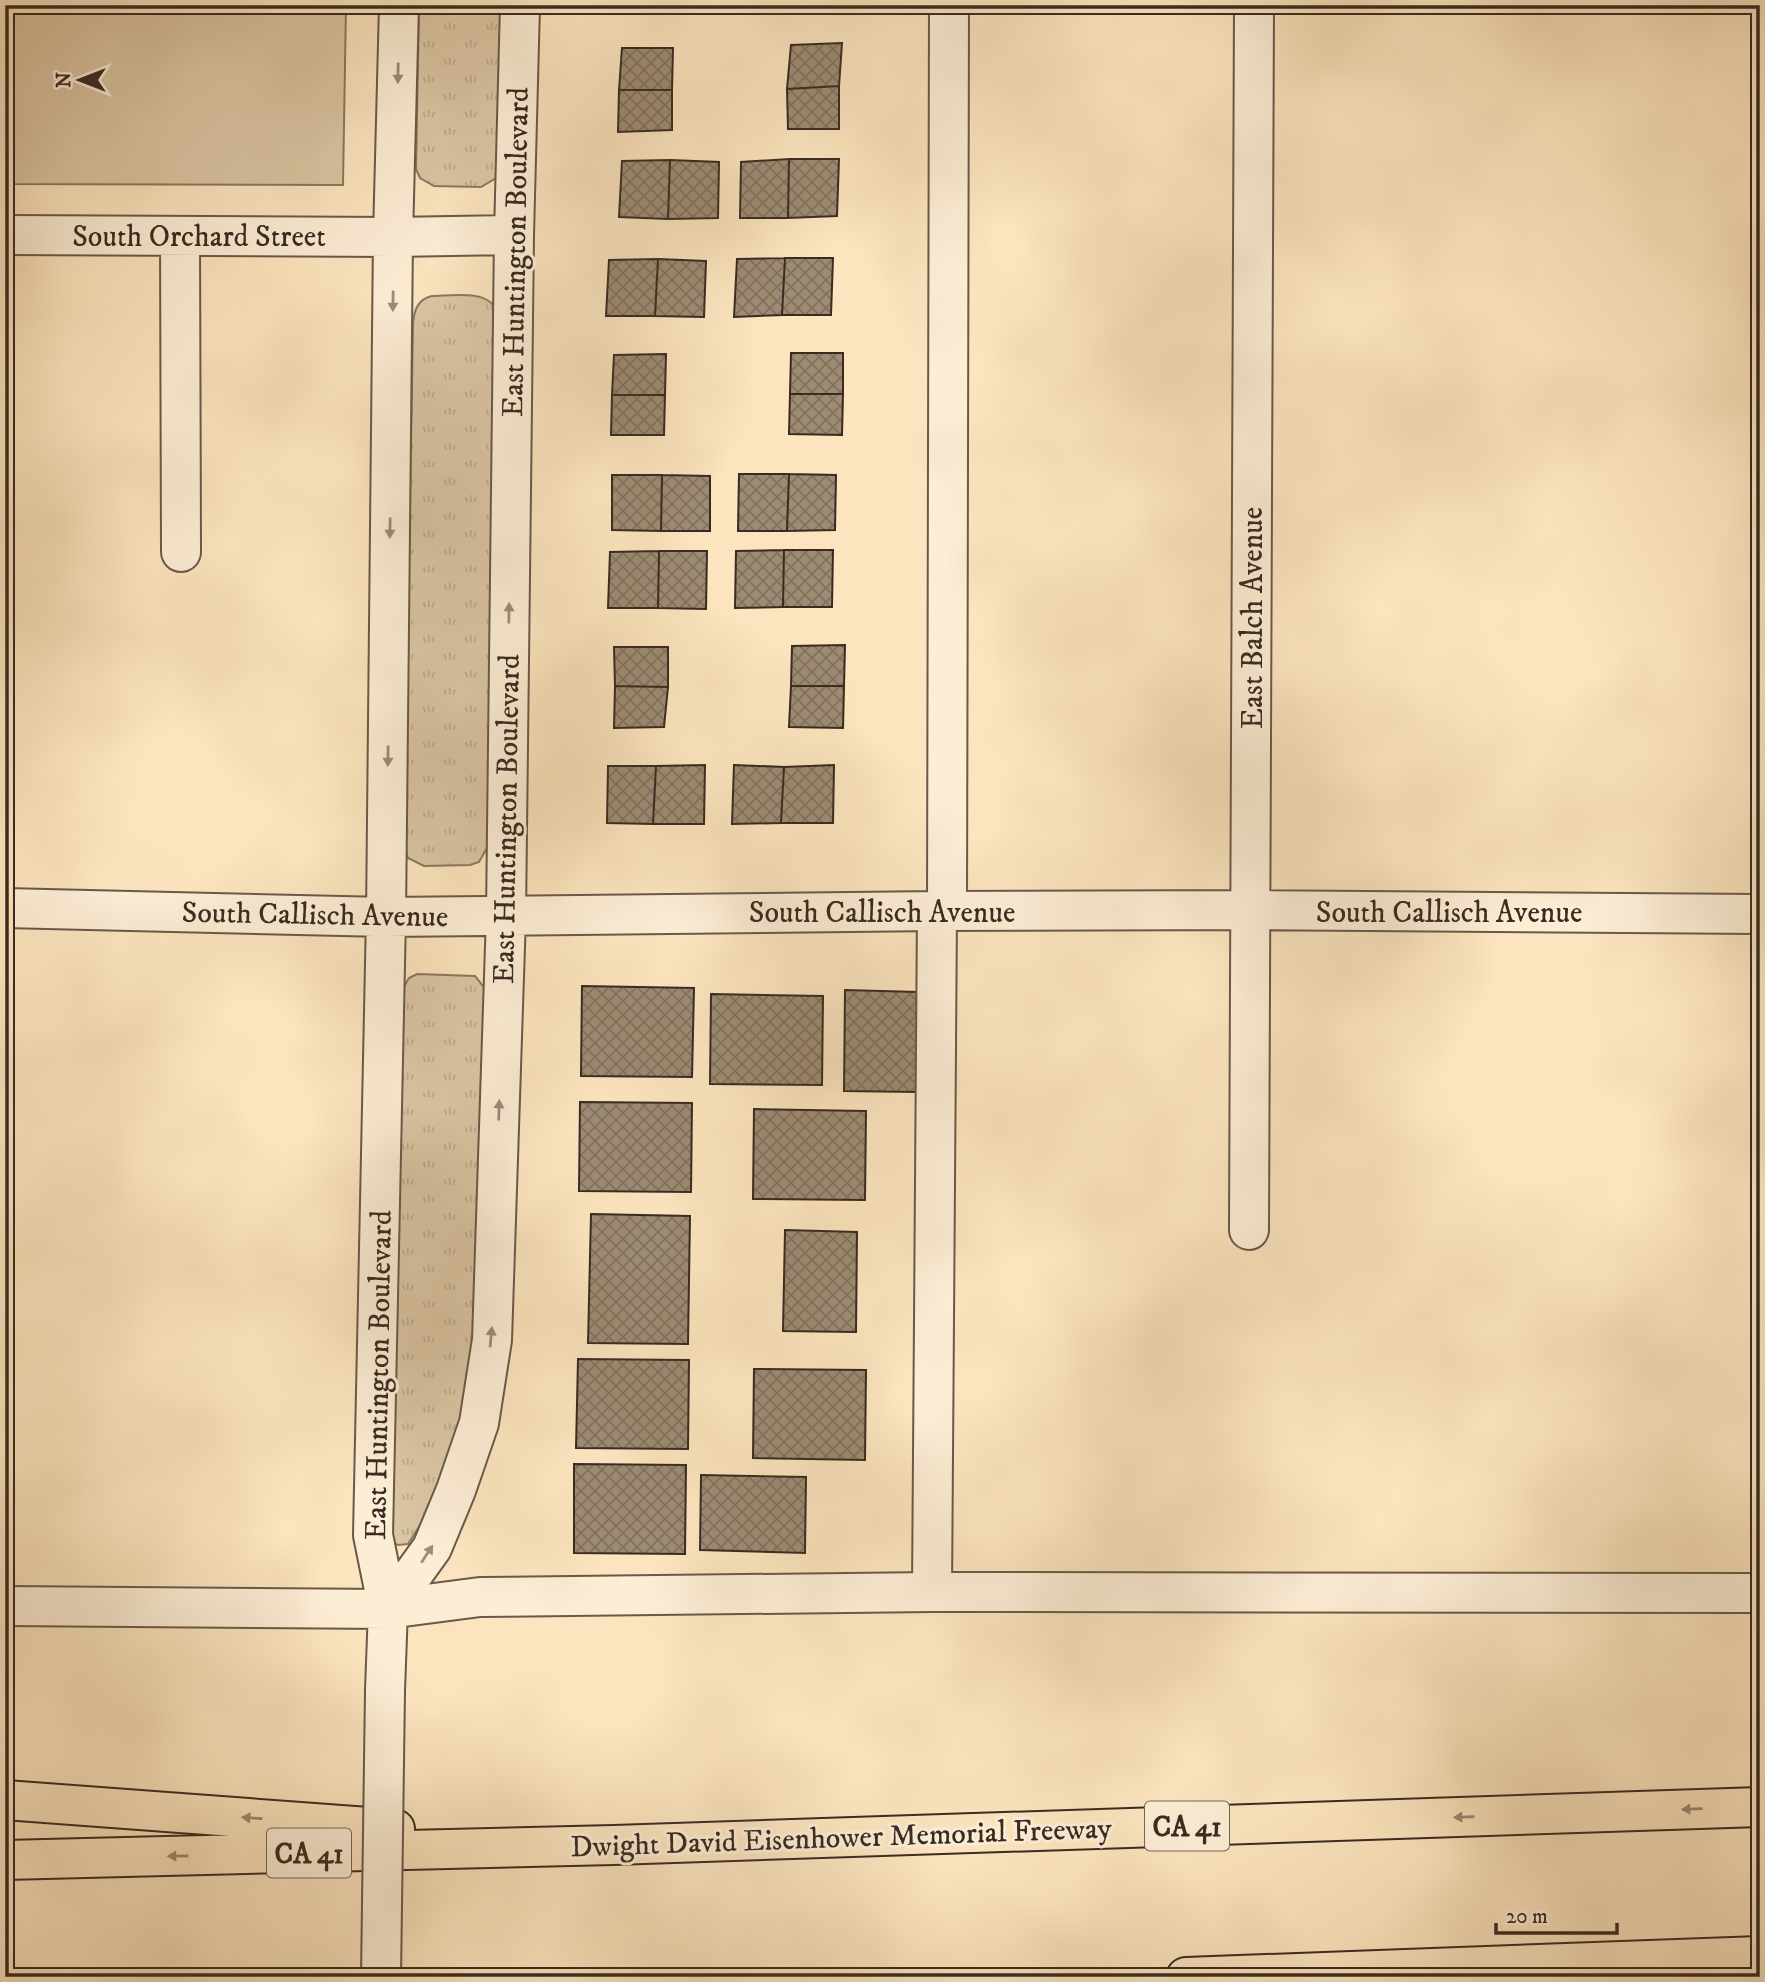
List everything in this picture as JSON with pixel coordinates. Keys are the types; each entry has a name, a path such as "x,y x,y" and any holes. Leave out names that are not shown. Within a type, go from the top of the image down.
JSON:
{"highway":[{"path":"5,1800 614,1845"},
{"name":"Dwight David Eisenhower Memorial Freeway","path":"5,1860 614,1845 1760,1807"},
{"path":"1186,1977 1760,1955"}],"street":[{"name":"East Huntington Boulevard","path":"381,1977 388,1609 373,1535 386,917 393,237 399,5"},
{"name":"East Huntington Boulevard","path":"388,1609 432,1548 456,1490 479,1423 492,1340 506,916 514,235 520,5"},
{"path":"932,1592 950,267 949,5"},
{"name":"East Balch Avenue","path":"1249,1230 1254,5"},
{"name":"South Orchard Street","path":"5,235 514,235"},
{"path":"180,236 181,552"},
{"name":"South Callisch Avenue","path":"5,908 386,917 1250,910 1760,914"},
{"path":"5,1606 388,1609 480,1597 932,1592 1760,1593"}],"green space":[{"path":"5,5 346,5 343,185 5,184"},
{"path":"419,5 502,5 499,170 496,178 481,187 434,186 420,178 416,169"},
{"path":"432,296 477,296 492,303 496,310 488,846 479,862 470,865 424,866 408,858 404,846 413,324 418,306"},
{"path":"417,974 475,976 486,990 480,1311 462,1417 444,1473 422,1522 408,1544 398,1545 393,1542 392,1534 403,988 409,978"}],"building":[{"path":"842,43 839,86 787,89 791,45"},
{"path":"622,48 673,48 672,90 619,90"},
{"path":"839,86 839,129 788,129 787,89"},
{"path":"619,90 672,90 672,130 618,132"},
{"path":"789,159 788,218 740,218 741,162"},
{"path":"789,159 839,159 837,216 788,218"},
{"path":"670,160 719,162 718,218 668,219"},
{"path":"670,160 668,219 619,217 622,161"},
{"path":"785,258 833,258 831,315 782,315"},
{"path":"785,258 782,315 734,317 737,259"},
{"path":"658,259 655,316 606,316 609,260"},
{"path":"658,259 706,261 704,317 655,316"},
{"path":"791,353 843,353 843,394 790,394"},
{"path":"666,354 665,395 612,395 614,355"},
{"path":"790,394 843,394 842,435 789,434"},
{"path":"612,395 665,395 664,435 611,435"},
{"path":"739,474 789,474 787,531 738,531"},
{"path":"789,474 836,475 835,530 787,531"},
{"path":"612,475 662,475 661,531 612,530"},
{"path":"662,475 710,476 710,531 661,531"},
{"path":"784,550 833,550 832,607 783,607"},
{"path":"784,550 783,607 735,608 736,551"},
{"path":"659,551 707,551 706,609 658,608"},
{"path":"659,551 658,608 608,608 610,552"},
{"path":"845,645 844,686 791,686 792,646"},
{"path":"614,647 668,647 668,687 615,686"},
{"path":"615,686 668,687 664,727 614,728"},
{"path":"791,686 844,686 843,728 789,727"},
{"path":"705,765 704,824 653,824 656,766"},
{"path":"734,765 784,767 781,823 732,824"},
{"path":"834,765 833,823 781,823 784,767"},
{"path":"608,766 656,766 653,824 607,823"},
{"path":"582,986 694,988 692,1077 581,1076"},
{"path":"845,990 918,992 917,1092 844,1091"},
{"path":"711,994 823,996 822,1085 710,1084"},
{"path":"580,1102 692,1103 691,1192 579,1191"},
{"path":"754,1109 866,1111 865,1200 753,1199"},
{"path":"591,1214 690,1216 688,1344 588,1343"},
{"path":"785,1230 857,1232 856,1332 783,1331"},
{"path":"578,1359 689,1360 688,1449 576,1448"},
{"path":"754,1369 866,1370 865,1460 753,1458"},
{"path":"574,1464 686,1465 685,1554 574,1553"},
{"path":"701,1475 806,1477 805,1553 700,1550"}]}
